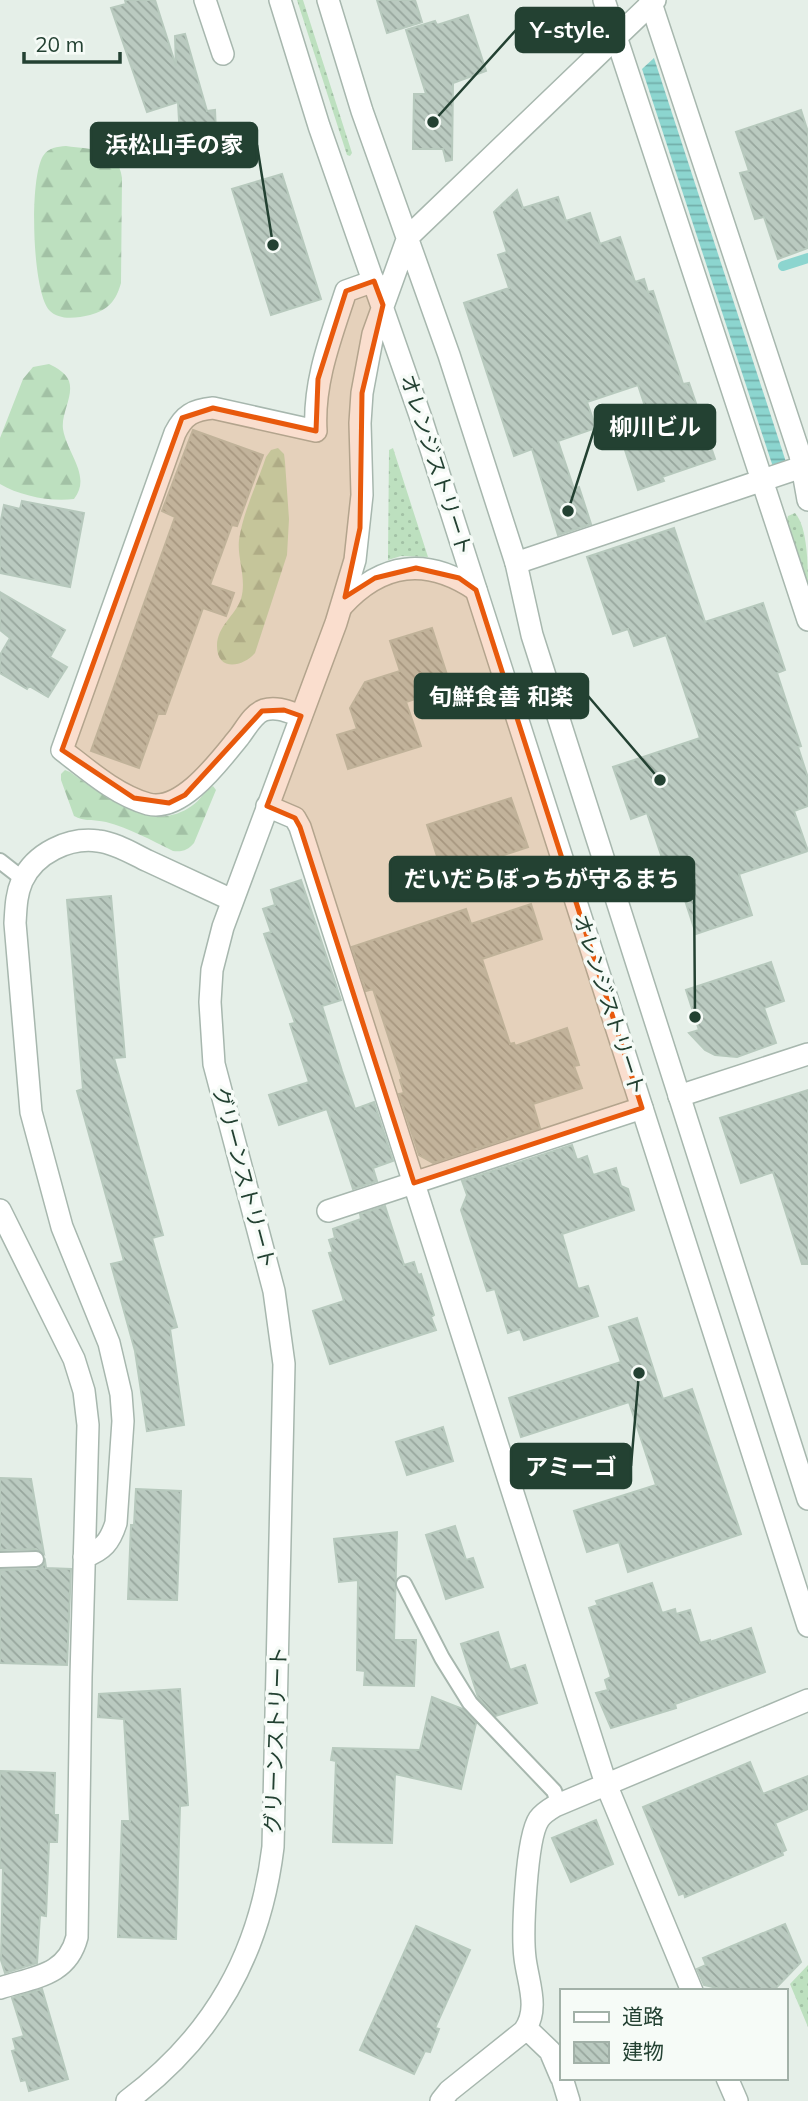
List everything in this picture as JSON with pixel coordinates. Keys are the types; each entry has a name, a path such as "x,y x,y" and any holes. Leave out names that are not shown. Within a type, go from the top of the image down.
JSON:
{"street":[{"path":"205,0 223,54"},
{"name":"オレンジストリート","path":"280,0 319,126 383,305 477,590 808,1626"},
{"name":"オレンジストリート","path":"328,0 362,111 449,355 516,563 531,635 808,1499"},
{"path":"604,0 808,620"},
{"path":"408,237 652,1 805,466 808,500"},
{"name":"グリーンストリート","path":"127,2101 146,2087 190,2044 227,1994 241,1967 262,1909 273,1847 284,1364 271,1279 214,1065 210,1002 212,970 232,900 342,606 355,561 362,495 362,393 371,343 408,237"},
{"path":"301,716 274,708 262,710 223,757 185,795 169,803 151,805 135,798 99,778 62,750 174,433 182,418 197,409 213,408 316,431 315,400 318,379 346,291 374,281"},
{"path":"516,563 805,466"},
{"path":"342,606 356,590 395,570 416,568 448,574 477,590"},
{"path":"267,806 295,818 300,827 607,1784 691,1989"},
{"path":"85,1557 100,1551 111,1539 116,1523 123,1421 121,1394 109,1343 62,1227 31,1112 15,923 16,901 23,879 37,861 55,848 77,841 99,841 121,848 232,900"},
{"path":"679,1096 808,1054"},
{"path":"328,1211 642,1108"},
{"path":"0,1210 74,1360 83,1391 88,1424 77,1937 73,1952 63,1965 48,1973 0,1988"},
{"path":"441,2101 449,2091 526,2028 533,2014 523,1935 532,1839 539,1819 559,1804 808,1700"},
{"path":"526,2028 550,2051 560,2076"},
{"path":"562,2080 569,2101"},
{"path":"728,2080 737,2101"}],"lane":[{"path":"0,861 23,879"},
{"path":"0,1560 36,1559"},
{"path":"404,1584 455,1681 488,1723 554,1791 559,1804"}],"highlighted area":[{"path":"374,281 383,305 362,393 360,528 345,597 375,578 416,568 459,578 476,590 642,1108 414,1183 300,827 295,818 267,806 301,716 284,710 262,711 185,795 169,803 134,798 62,750 182,418 213,408 316,431 318,379 346,291"}],"green space":[{"path":"297,0 303,0 352,153 350,156 347,155"},
{"path":"66,146 110,155 120,168 122,178 119,289 114,300 102,310 74,318 53,313 43,299 34,234 36,187 43,156 53,148"},
{"path":"49,364 69,381 69,399 63,429 79,473 79,490 74,499 36,497 0,484 0,438 23,379 33,367"},
{"path":"278,448 284,454 285,462 289,519 287,555 255,653 238,664 226,663 221,660 217,646 220,633 235,611 243,592 239,547 241,530 266,457 271,450"},
{"path":"393,448 428,557 401,556 388,560 389,450"},
{"path":"795,513 805,538 808,589 786,523 788,516"},
{"path":"65,770 113,801 145,815 177,813 193,805 213,786 216,790 194,843 185,850 173,851 123,828 74,816 61,780 61,774"},
{"path":"808,1965 808,2027 790,1984"}],"water":[{"path":"654,58 786,462 773,467 642,69"}],"building":[{"path":"125,0 155,0 176,66 175,36 185,34 207,111 215,110 217,156 181,158 178,102 147,112 111,8 126,4"},
{"path":"377,0 415,0 422,22 387,33"},
{"path":"468,15 486,71 453,83 452,160 446,161 443,149 413,149 414,94 426,94 406,30 435,21 437,25"},
{"path":"801,110 808,132 808,248 778,259 764,217 755,219 740,173 749,171 736,132"},
{"path":"282,174 321,299 271,315 232,189"},
{"path":"517,190 523,208 558,197 566,221 590,213 600,244 620,237 635,282 644,279 648,292 653,291 683,384 689,383 715,459 662,477 664,481 638,490 623,444 654,434 638,385 587,402 596,428 558,441 574,489 579,487 591,524 558,535 532,449 514,456 464,303 509,288 498,255 507,252 494,212"},
{"path":"193,430 263,455 237,526 232,525 210,585 234,593 226,616 203,608 165,714 158,714 139,768 91,751 175,517 162,511"},
{"path":"22,501 84,513 70,587 0,573 0,525 4,505 20,509"},
{"path":"674,528 705,622 763,603 785,670 777,673 801,746 798,747 808,778 808,806 794,811 808,851 739,874 752,915 696,934 678,879 670,882 647,813 631,819 613,767 700,738 666,635 634,646 628,629 613,634 587,557"},
{"path":"0,592 65,630 50,657 67,667 48,697 29,686 27,689 0,673 0,655 10,638 0,630"},
{"path":"432,628 451,687 406,702 421,746 348,769 337,735 357,729 350,708 365,682 400,671 390,641"},
{"path":"511,798 528,847 443,875 427,825"},
{"path":"301,880 341,1000 322,1006 342,1071 355,1109 374,1102 393,1161 373,1168 377,1181 353,1189 327,1109 279,1125 269,1095 309,1082 290,1024 295,1023 264,934 271,932 263,909 275,905 271,890"},
{"path":"111,896 125,1057 114,1058 163,1235 152,1238 177,1327 170,1329 184,1425 147,1431 135,1351 111,1264 124,1261 77,1091 83,1089 67,900"},
{"path":"531,904 542,939 482,959 510,1044 514,1043 515,1046 567,1028 579,1065 574,1066 582,1088 533,1104 540,1128 433,1163 419,1155 399,1094 404,1093 400,1080 402,1079 373,989 366,991 352,947 466,909 471,924"},
{"path":"771,962 784,1001 764,1008 776,1043 737,1057 715,1055 705,1050 689,1033 699,1030 686,990"},
{"path":"808,1090 808,1264 802,1264 773,1172 741,1183 720,1118"},
{"path":"572,1145 577,1160 587,1156 593,1175 616,1168 621,1186 628,1189 634,1210 562,1234 578,1289 588,1286 598,1316 524,1340 520,1329 508,1333 495,1289 487,1291 461,1210 467,1195 462,1181"},
{"path":"385,1206 404,1265 414,1262 418,1275 421,1274 436,1330 330,1364 313,1311 344,1301 329,1253 333,1252 329,1240 335,1238 333,1229 361,1219 360,1214"},
{"path":"637,1318 663,1399 692,1389 741,1534 628,1572 619,1542 587,1552 574,1511 656,1485 629,1402 521,1437 509,1398 621,1362 609,1327"},
{"path":"443,1427 453,1461 407,1475 396,1442"},
{"path":"0,1478 31,1479 44,1554 36,1549 0,1550"},
{"path":"136,1489 181,1491 177,1600 128,1599 131,1525 134,1525"},
{"path":"455,1526 466,1560 473,1558 483,1587 446,1599 426,1535"},
{"path":"397,1532 394,1640 416,1640 414,1686 364,1685 365,1671 357,1670 358,1580 339,1582 334,1539"},
{"path":"45,1561 46,1568 71,1569 67,1665 0,1663 0,1570 37,1569 42,1567"},
{"path":"652,1583 662,1613 675,1609 676,1614 690,1610 700,1643 751,1628 765,1672 675,1704 676,1708 611,1728 596,1693 608,1690 605,1680 611,1677 589,1608 598,1605 596,1601"},
{"path":"498,1632 510,1670 525,1665 537,1703 495,1716 478,1697 461,1644"},
{"path":"180,1689 188,1805 180,1806 176,1939 118,1937 122,1821 130,1821 124,1719 98,1717 99,1694"},
{"path":"432,1697 463,1709 476,1723 461,1789 395,1774 392,1843 333,1842 336,1761 331,1760 333,1748 420,1750"},
{"path":"750,1762 763,1794 808,1776 808,1809 775,1823 786,1850 782,1852 783,1855 685,1897 684,1893 679,1895 643,1807"},
{"path":"0,1771 55,1773 54,1815 58,1815 57,1842 49,1842 46,1916 40,1915 37,1963 5,1973 1,1960 3,1868 0,1868"},
{"path":"596,1820 613,1864 571,1882 552,1838"},
{"path":"785,1924 801,1962 775,1989 721,1989 704,1985 697,1969 706,1965 703,1958"},
{"path":"416,1926 470,1950 435,2028 439,2029 430,2052 425,2051 414,2074 360,2050"},
{"path":"42,1989 68,2079 29,2091 26,2080 21,2081 12,2051 16,2050 13,2039 24,2036 12,1998"}],"waterway":[{"path":"783,266 808,258"}],"place":[{"name":"Y-style.","path":"433,122"},
{"name":"浜松山手の家","path":"273,245"},
{"name":"柳川ビル","path":"568,511"},
{"name":"旬鮮食善 和楽","path":"660,780"},
{"name":"だいだらぼっちが守るまち","path":"695,1017"},
{"name":"アミーゴ","path":"639,1373"}]}
